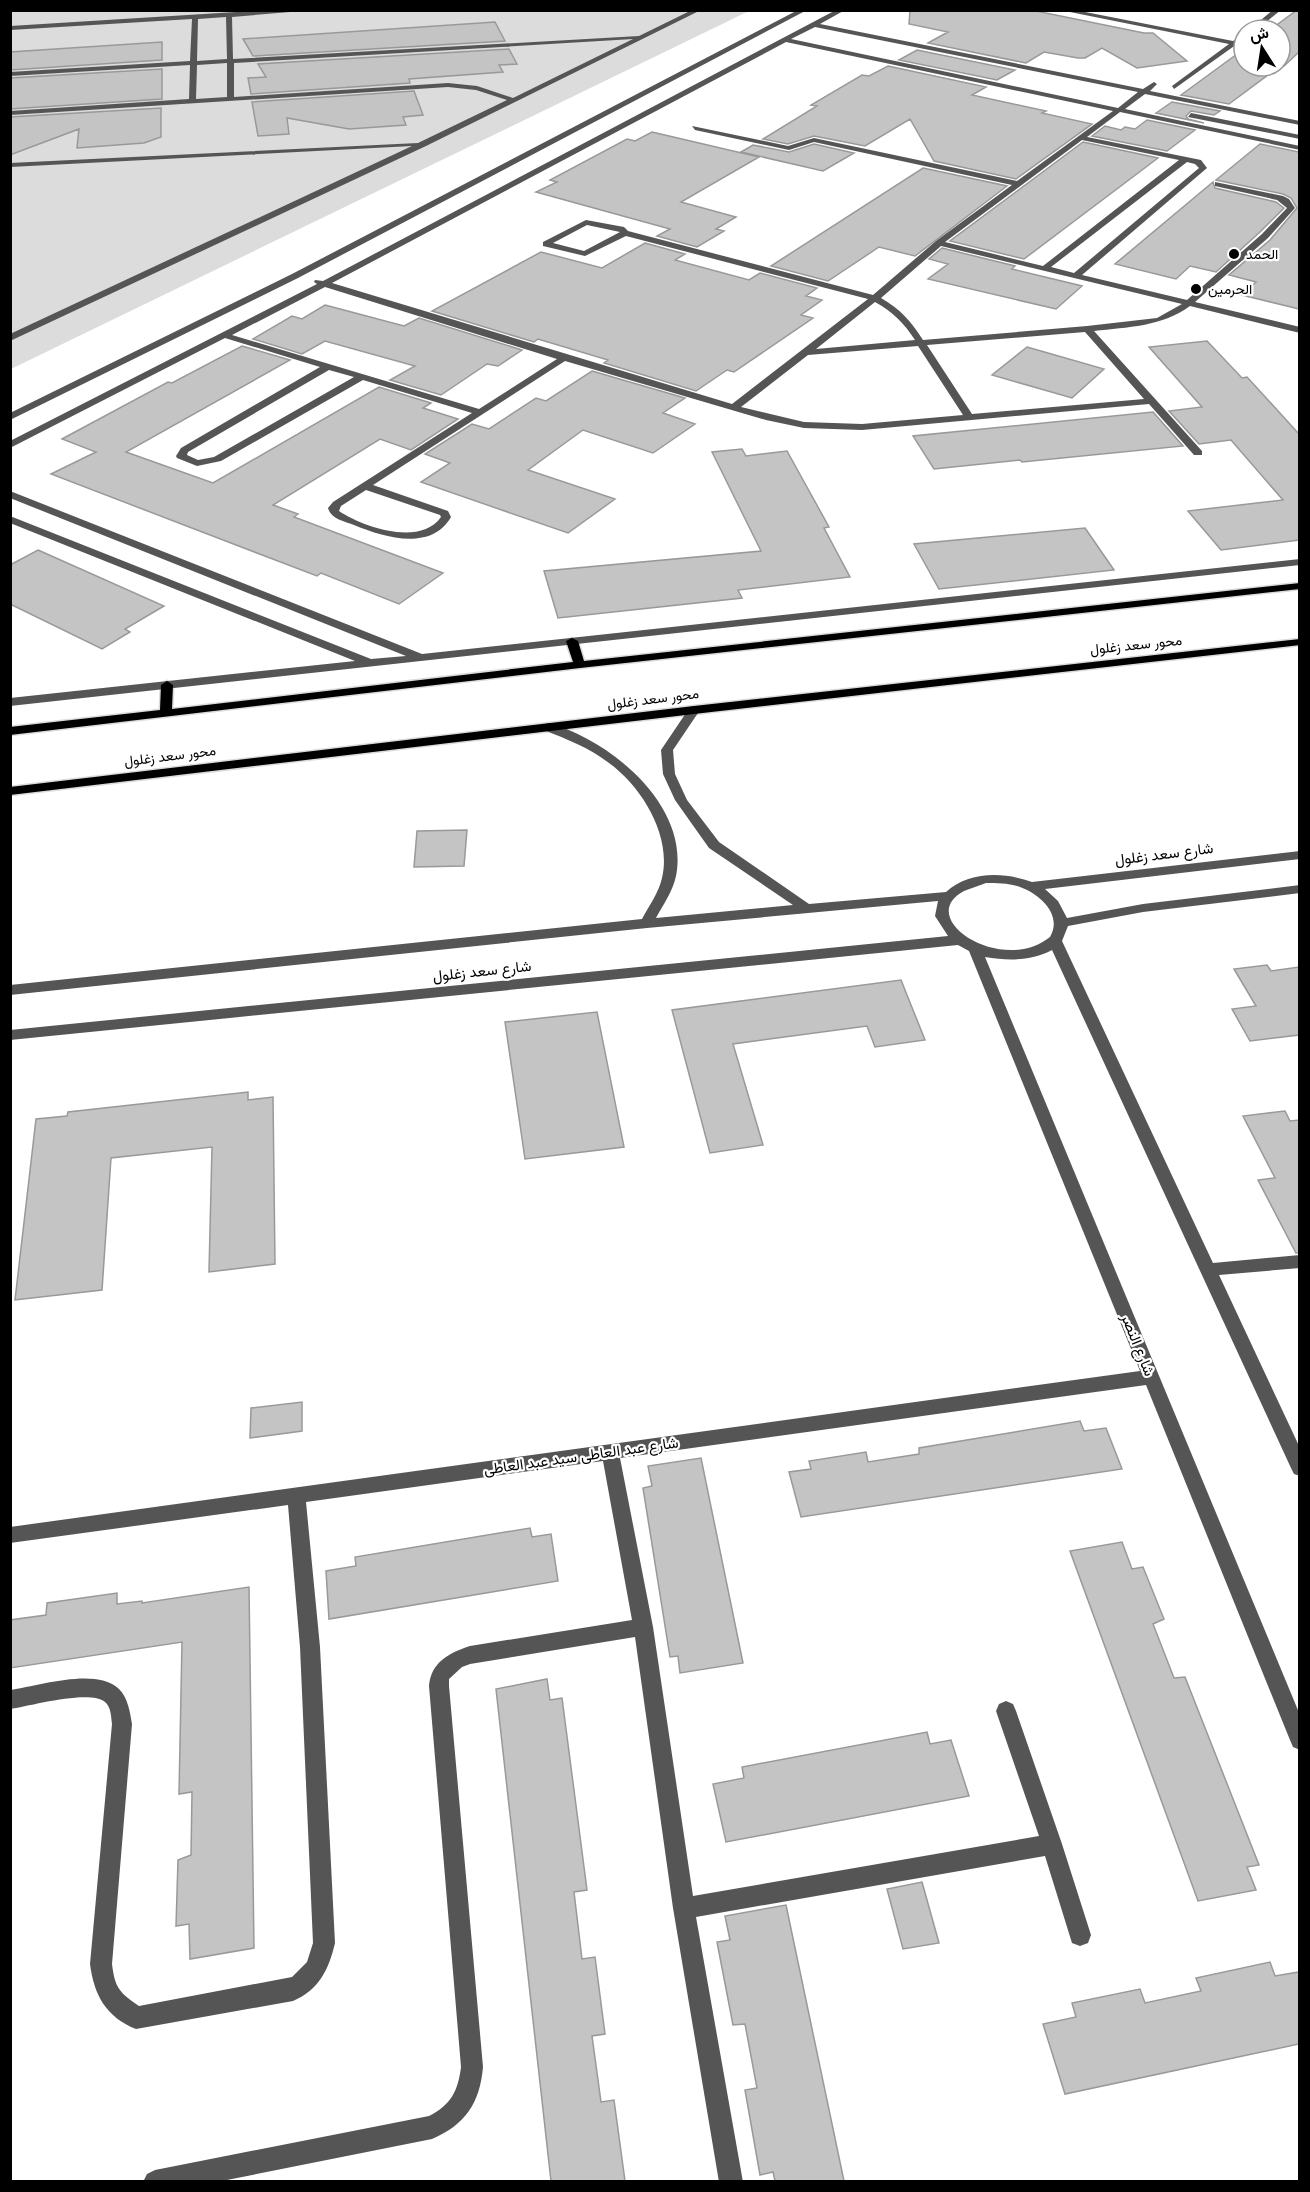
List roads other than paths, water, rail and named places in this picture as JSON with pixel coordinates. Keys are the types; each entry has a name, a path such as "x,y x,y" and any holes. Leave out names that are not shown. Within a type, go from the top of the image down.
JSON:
{"main road":[{"path":"10,731 580,665 1299,586"},
{"path":"572,641 580,665"},
{"name":"محور سعد زغلول","path":"10,790 1299,642"},
{"path":"166,685 166,714"}],"street":[{"path":"102,23 134,10"},
{"path":"10,28 311,10"},
{"path":"10,339 423,144 699,10"},
{"path":"10,445 324,284 842,10"},
{"path":"1063,10 1232,44"},
{"path":"10,417 295,276 551,144 768,28 802,12 841,20"},
{"path":"229,15 231,99"},
{"path":"192,102 195,17"},
{"path":"785,20 1299,123"},
{"path":"768,28 822,39"},
{"path":"755,35 1299,148"},
{"path":"10,74 645,36"},
{"path":"1174,87 1232,45"},
{"path":"1143,81 1185,90"},
{"path":"735,407 808,352 939,243 1154,84"},
{"path":"10,113 448,85 477,88 513,100"},
{"path":"1118,100 1139,104"},
{"path":"1181,113 1299,137"},
{"path":"695,128 789,148 806,141 814,141 1018,184"},
{"path":"1076,276 1203,168 1198,162 1186,159 1081,138"},
{"path":"10,165 423,144"},
{"path":"1045,268 1186,159"},
{"path":"808,352 1087,329 1159,320 1172,315 1189,303 1265,236 1291,208 1286,201 1280,198 1218,184"},
{"path":"625,233 585,254 546,244 586,222 621,229 625,233 875,298 902,316 969,417"},
{"path":"939,243 1299,330"},
{"path":"295,276 564,358 804,425 862,427 1151,401"},
{"path":"1087,329 1198,453"},
{"path":"223,335 480,412"},
{"path":"366,486 439,510 446,517 444,522 424,535 400,537 334,512 333,508 337,504 564,358"},
{"path":"328,366 184,450 181,456 197,463 210,462 361,377"},
{"path":"248,413 258,417"},
{"path":"269,420 280,424"},
{"path":"10,494 423,658"},
{"path":"10,519 369,663"},
{"path":"10,702 1299,561"},
{"path":"694,710 668,750 669,774 681,800 714,845 807,908"},
{"path":"548,727 596,749 620,765 656,811 668,843 669,876 647,923"},
{"name":"شارع سعد زغلول","path":"1032,886 1299,855"},
{"path":"985,879 1009,880 1032,886 1054,903 1060,912 1062,923 1055,941 1040,951 1020,956 998,956 976,951 958,940 942,918 942,906 948,896 964,885 985,879"},
{"path":"1062,923 1143,908 1299,889"},
{"name":"شارع سعد زغلول","path":"10,990 647,923 948,896"},
{"name":"شارع سعد زغلول","path":"10,1035 958,940"},
{"path":"1055,941 1299,1468"},
{"name":"شارع النصر","path":"976,951 1299,1740"},
{"path":"1208,1270 1299,1261"},
{"name":"شارع عبد العاطى سيد عبد العاطى","path":"10,1535 1151,1377"},
{"path":"610,1452 643,1627 684,1908 731,2181"},
{"path":"10,1700 88,1688 107,1692 119,1705 122,1725 101,1964 104,1988 108,1998 136,2018 293,1989 309,1980 320,1960 324,1943 310,1647 296,1495"},
{"path":"154,2181 432,2127 448,2119 462,2105 471,2087 472,2067 439,1686 440,1675 456,1660 470,1655 643,1627"},
{"path":"1005,1711 1052,1844 1080,1935"},
{"path":"684,1908 1052,1844"}],"place":[{"name":"الحمد","path":"1234,254"},
{"name":"الحرمين","path":"1196,289"}]}
